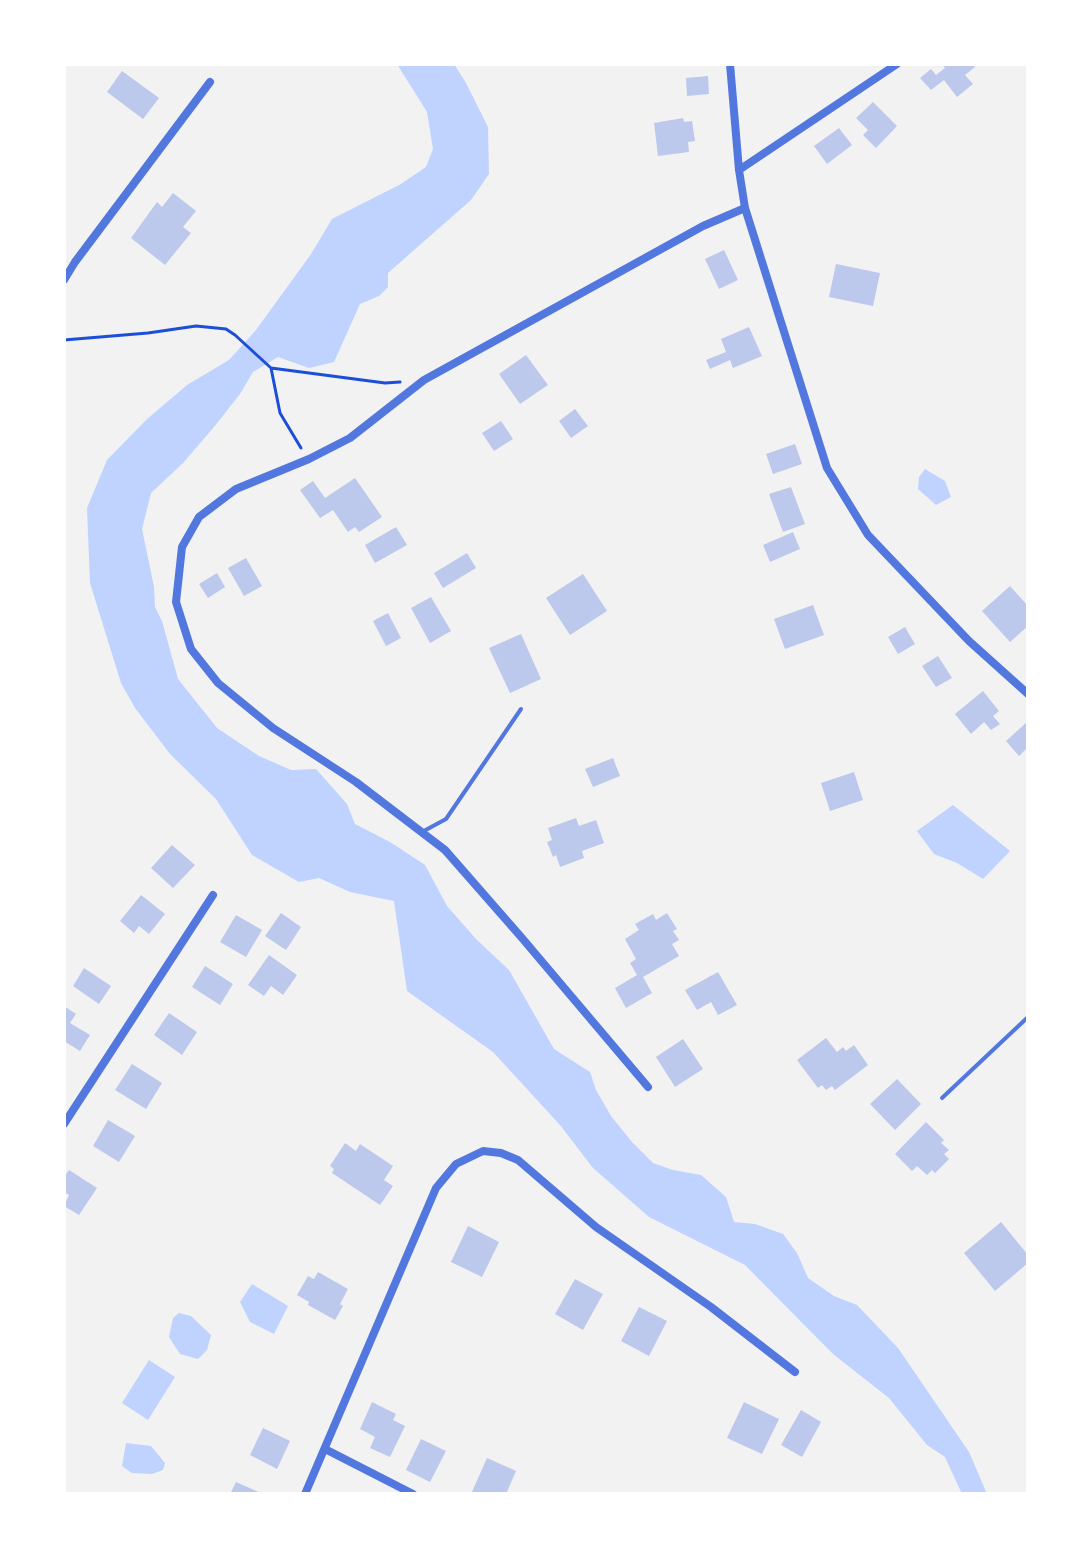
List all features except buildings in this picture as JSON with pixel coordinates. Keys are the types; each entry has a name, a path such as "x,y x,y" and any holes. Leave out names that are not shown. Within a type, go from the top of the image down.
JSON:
{"street":[{"path":"730,64 745,208 827,468 868,535 969,641 1028,694"},
{"path":"739,170 897,64"},
{"path":"64,280 210,82"},
{"path":"648,1087 445,850 356,782 273,728 218,683 191,649 176,602 182,547 199,517 236,489 309,459 350,438 424,380 703,226 745,208"},
{"path":"64,1124 213,895"},
{"path":"305,1494 436,1188 456,1164 483,1151 501,1153 518,1160 596,1227 711,1307 795,1372"},
{"path":"325,1449 413,1494"}],"lane":[{"path":"419,833 446,819 521,709"},
{"path":"942,1098 1028,1017"}],"path":[{"path":"64,340 196,326 226,329 271,368 385,383 424,380"},
{"path":"271,368 280,413 309,459"}],"water":[{"path":"397,64 454,64 488,127 489,174 471,200 388,273 388,287 379,296 360,304 334,362 309,368 278,357 253,372 214,427 183,463 151,493 142,529 155,607 162,621 178,679 217,728 259,756 291,770 316,769 347,804 355,824 425,865 447,906 509,970 554,1049 590,1072 611,1116 632,1142 653,1163 701,1175 726,1197 734,1222 755,1224 783,1234 797,1253 808,1278 834,1296 857,1305 898,1348 969,1452 987,1494 962,1494 945,1457 927,1445 889,1398 833,1354 745,1265 649,1217 593,1168 560,1125 493,1052 407,991 394,901 350,892 319,878 299,882 252,855 216,799 170,754 135,708 121,683 90,583 87,508 107,460 146,420 187,385 229,360 256,330 311,254 332,219 401,184 426,167 433,149 427,112"},
{"path":"925,469 945,481 951,497 936,505 918,489 919,477"},
{"path":"953,805 1010,851 983,879 957,863 934,854 917,831"},
{"path":"252,1284 288,1306 274,1334 250,1322 240,1302"},
{"path":"179,1313 191,1316 211,1335 207,1350 198,1359 180,1354 169,1337 173,1318"},
{"path":"149,1360 175,1377 148,1420 122,1403"},
{"path":"126,1443 151,1446 165,1463 163,1470 152,1474 132,1473 122,1466"}]}
